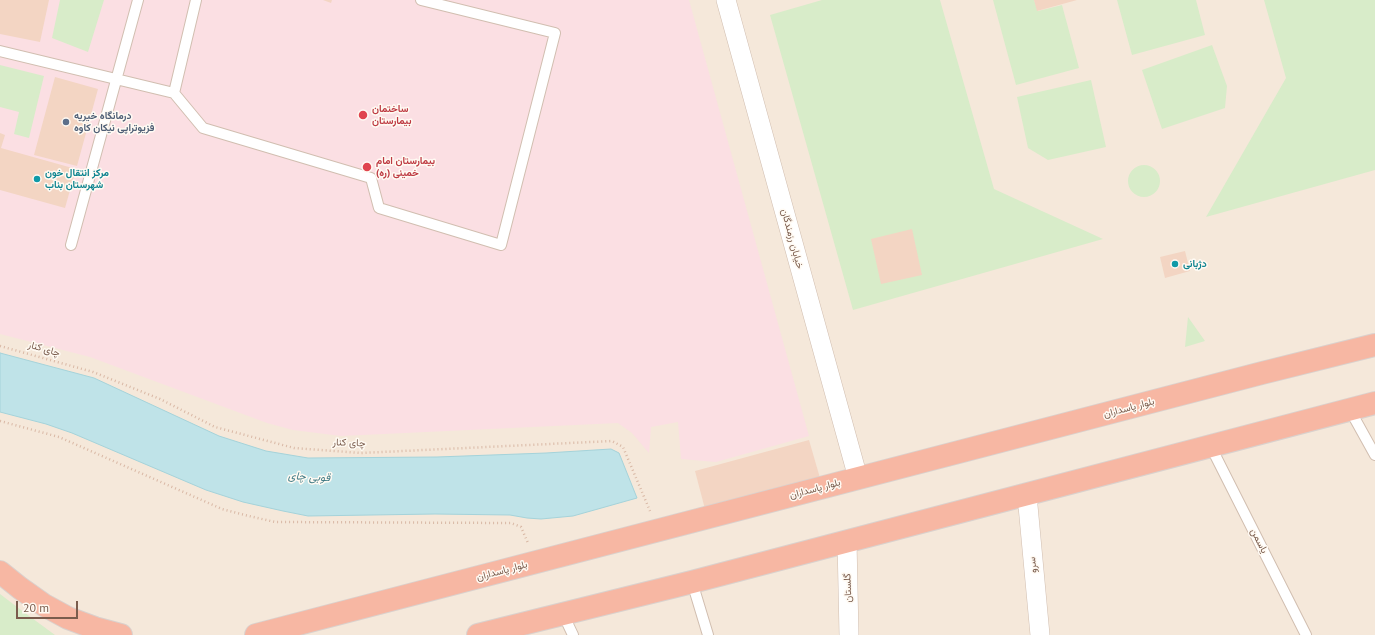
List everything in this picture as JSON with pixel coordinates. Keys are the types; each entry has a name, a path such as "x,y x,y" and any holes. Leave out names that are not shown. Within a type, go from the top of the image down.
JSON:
{"highway":[{"name":"بلوار پاسداران","path":"256,635 1262,373 1375,345"},
{"path":"478,635 692,582 1375,403"},
{"path":"0,572 44,605 68,618 95,628 121,635"}],"street":[{"name":"خیابان رزمندگان","path":"726,0 858,478"},
{"name":"سرو","path":"1026,495 1040,635"},
{"name":"گلستان","path":"847,541 850,635"}],"lane":[{"path":"71,245 138,0"},
{"path":"174,93 196,0"},
{"path":"0,51 174,93 203,128 371,178 379,208 501,245 555,33 421,0"},
{"path":"1350,410 1375,455"},
{"name":"یاسمن","path":"1211,447 1306,635"},
{"path":"692,582 708,635"},
{"path":"563,614 573,635"}],"path":[{"name":"چای کنار","path":"0,346 93,372 160,399 215,426 294,448 361,453 612,441 623,447 658,530"},
{"path":"0,421 59,437 222,509 275,522 511,523 521,527 536,562"}],"shaded area":[{"path":"0,0 1375,0 1375,635 0,635"},
{"name":"بیمارستان امام خمینی (ره)","path":"0,0 689,0 809,436 716,462 681,459 678,422 651,427 649,453 632,433 618,423 341,436 293,430 267,423 90,357 0,334"}],"green space":[{"path":"60,0 104,0 88,52 52,38"},
{"path":"822,0 940,0 994,189 1103,239 853,310 770,15"},
{"path":"993,0 1034,0 1038,11 1062,5 1079,68 1016,85"},
{"path":"1117,0 1196,0 1205,35 1132,55"},
{"path":"1264,0 1375,0 1375,170 1206,217 1286,78"},
{"path":"1212,45 1227,86 1225,108 1162,129 1142,70"},
{"path":"0,65 44,76 29,138 14,134 19,112 0,107"},
{"path":"1091,80 1106,147 1048,160 1028,148 1017,97"},
{"path":"1144,165 1155,170 1160,181 1155,192 1144,197 1133,192 1128,181 1133,170"},
{"path":"1188,317 1205,341 1185,347"},
{"path":"0,594 21,610 55,635 0,635"}],"water":[{"name":"قوبی چای","path":"0,353 94,378 219,436 266,451 308,458 437,457 611,449 619,453 637,498 573,516 541,519 510,515 435,514 308,516 243,502 206,490 72,433 46,424 0,412"}],"building":[{"path":"0,0 49,0 40,42 0,34"},
{"path":"323,0 332,0 331,3"},
{"path":"1034,0 1077,0 1037,11"},
{"name":"درمانگاه خیریه فزیوتراپی نیکان کاوه","path":"55,77 98,89 77,166 34,155"},
{"name":"مرکز انتقال خون شهرستان بناب","path":"0,133 5,135 1,148 76,169 65,208 0,190"},
{"path":"912,229 922,275 881,284 871,239"},
{"name":"دژبانی","path":"1185,251 1190,271 1165,278 1160,257"},
{"path":"809,440 820,478 705,509 695,471"}],"place":[{"name":"ساختمان بیمارستان","path":"363,115"},
{"name":"درمانگاه خیریه فزیوتراپی نیکان کاوه","path":"66,122"},
{"name":"بیمارستان امام خمینی (ره)","path":"367,167"},
{"name":"مرکز انتقال خون شهرستان بناب","path":"37,179"},
{"name":"دژبانی","path":"1175,264"}]}
